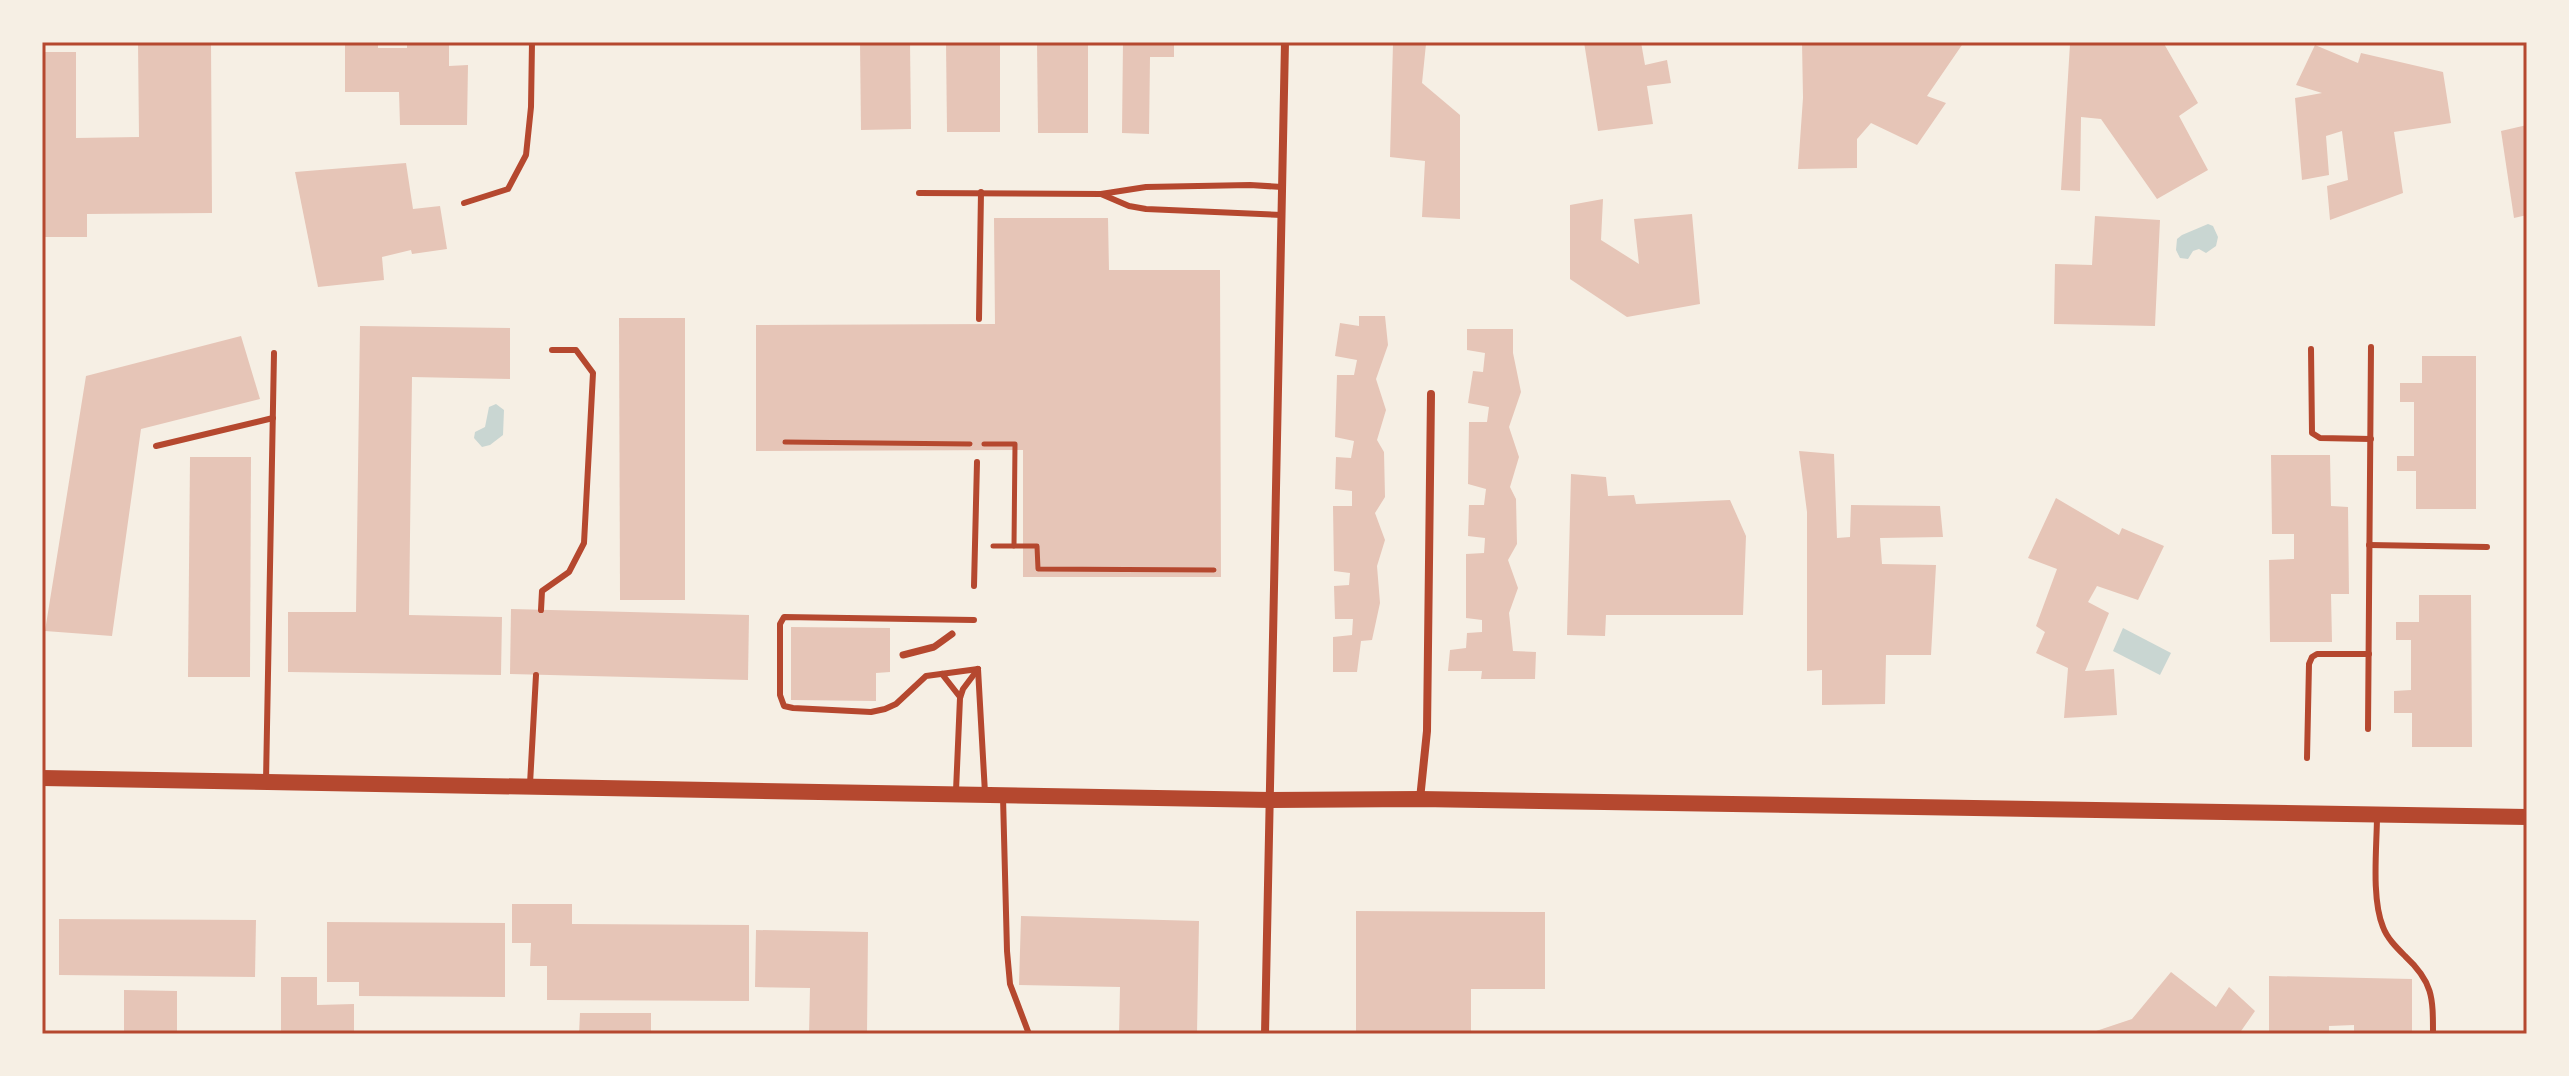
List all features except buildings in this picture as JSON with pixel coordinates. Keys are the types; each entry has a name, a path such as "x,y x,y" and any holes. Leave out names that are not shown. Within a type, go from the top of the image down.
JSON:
{"main road":[{"path":"42,778 1270,800 1420,799 2527,817"}],"street":[{"path":"1265,1034 1285,42"},
{"path":"1420,799 1427,731 1431,394"},
{"path":"903,655 934,647 952,634"}],"lane":[{"path":"464,203 508,189 526,155 531,107 532,42"},
{"path":"919,193 1101,194 1146,187 1282,187"},
{"path":"979,319 981,192"},
{"path":"1101,194 1129,206 1146,209 1282,215"},
{"path":"2368,729 2371,347"},
{"path":"2311,349 2312,433 2320,438 2371,439"},
{"path":"541,610 542,591 569,572 584,543 593,373 576,350 552,350"},
{"path":"266,782 274,353"},
{"path":"156,446 273,418"},
{"path":"974,586 977,462"},
{"path":"2369,545 2487,547"},
{"path":"974,620 784,617 780,624 780,695 784,706 871,712 885,709 903,699 926,676 978,669"},
{"path":"2307,758 2309,664 2312,657 2317,654 2369,654"},
{"path":"956,793 960,698 978,669"},
{"path":"978,669 985,793"},
{"path":"942,674 960,698"},
{"path":"530,787 536,675"},
{"path":"1003,794 1010,984 1029,1034"},
{"path":"2377,815 2379,916 2392,943 2427,980 2433,999 2433,1034"}],"path":[{"path":"785,442 1015,444 1014,546"},
{"path":"992,546 1037,546 1038,569 1214,570"}],"shaded area":[{"path":"2208,224 2213,226 2218,237 2216,246 2206,253 2199,249 2193,251 2188,259 2180,258 2176,250 2177,239"},
{"path":"496,404 504,410 503,435 482,447 474,438 475,432 485,427 489,407"},
{"path":"2123,628 2171,653 2160,675 2113,651"}]}
